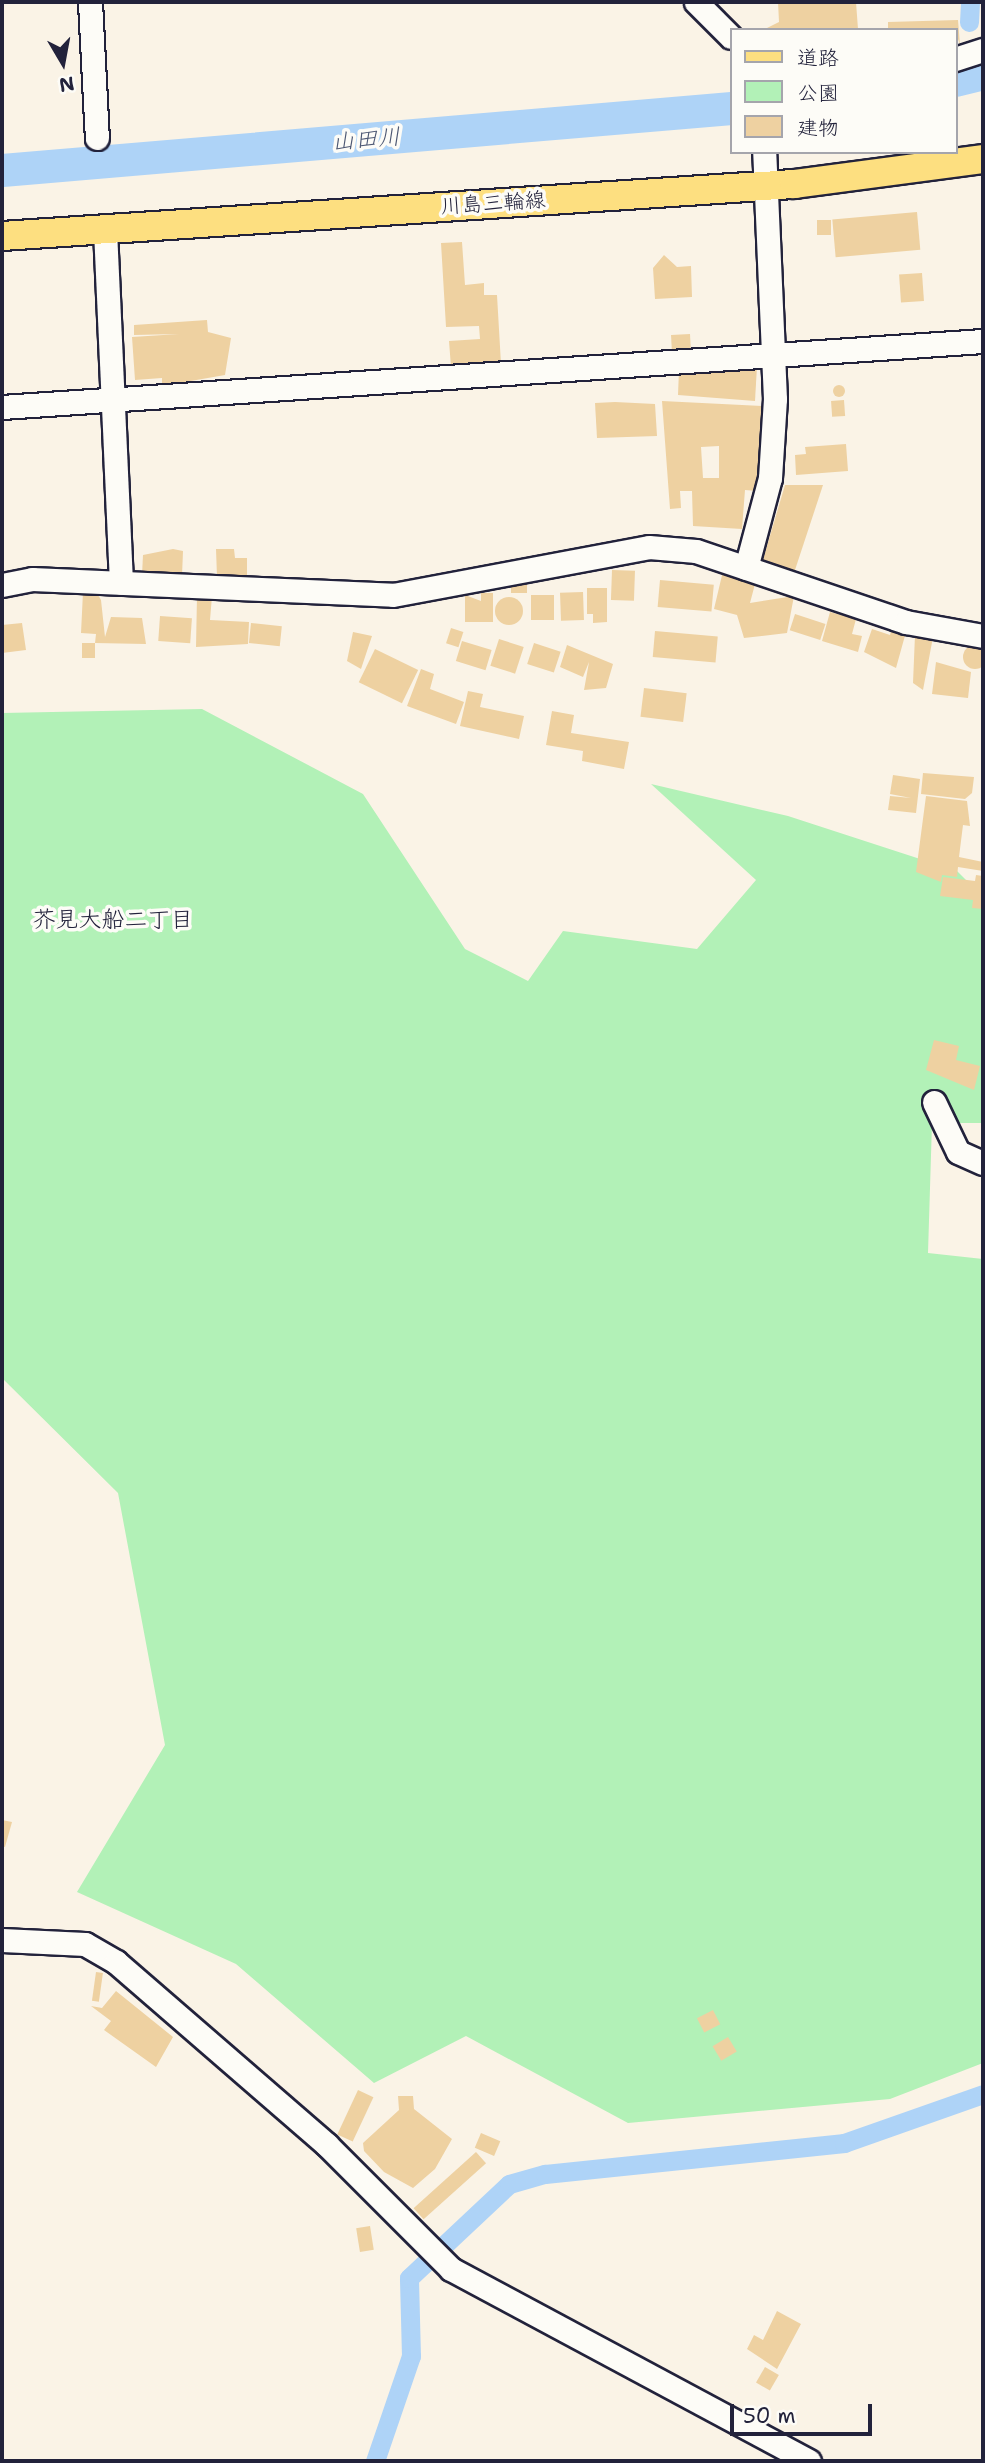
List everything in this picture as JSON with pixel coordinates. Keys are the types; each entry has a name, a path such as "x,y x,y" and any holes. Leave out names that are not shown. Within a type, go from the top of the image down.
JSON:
{"main road":[{"name":"川島三輪線","path":"2,236 908,173 983,159"}],"street":[{"path":"90,2 97,138"},
{"path":"696,2 730,36"},
{"path":"957,58 983,50"},
{"path":"746,568 769,478 774,355 764,154"},
{"path":"105,230 121,583"},
{"path":"2,407 983,341"},
{"path":"2,585 32,579 393,595 649,547 696,551 906,622 983,636"},
{"path":"934,1102 958,1152 983,1163"},
{"path":"2,1940 85,1944 116,1962 327,2145 451,2269 809,2461"}],"green space":[{"path":"202,709 363,794 465,949 528,981 563,931 697,949 756,880 651,784 788,816 957,871 983,897 983,1123 932,1123 928,1253 983,1259 983,2063 890,2099 628,2123 466,2036 374,2083 236,1964 77,1892 165,1745 118,1493 2,1378 2,713"}],"building":[{"path":"778,2 856,2 858,28 767,28 779,22"},
{"path":"958,20 960,45 957,28 888,28 888,22"},
{"path":"917,212 920,250 836,257 832,219"},
{"path":"817,220 831,220 831,235 817,235"},
{"path":"462,242 465,285 484,283 484,295 497,295 501,364 451,367 449,341 480,339 479,326 446,327 441,243"},
{"path":"664,255 677,267 691,266 692,297 655,299 653,268"},
{"path":"922,273 924,301 901,303 899,275"},
{"path":"207,320 208,332 231,338 225,375 162,386 162,378 135,380 132,337 179,334 134,335 134,325"},
{"path":"690,334 691,351 672,352 671,335"},
{"path":"757,366 755,401 678,395 679,370"},
{"path":"839,385 845,391 839,397 833,391"},
{"path":"844,400 845,416 832,417 831,401"},
{"path":"662,401 762,406 757,491 745,490 742,529 693,526 692,491 680,491 681,508 670,509","holes":["719,446 719,478 703,478 701,447"]},
{"path":"595,403 655,404 657,436 597,438"},
{"path":"846,444 848,471 796,475 795,455 806,454 805,447"},
{"path":"785,485 823,485 794,573 762,563"},
{"path":"173,549 183,551 182,576 142,575 143,555"},
{"path":"216,549 234,549 235,558 247,558 247,576 217,577"},
{"path":"612,570 635,571 634,601 611,600"},
{"path":"723,571 755,584 750,603 794,596 787,633 744,638 737,615 714,609"},
{"path":"511,579 527,579 527,593 511,593"},
{"path":"660,580 714,585 711,612 658,607"},
{"path":"587,588 607,588 607,622 593,623 593,614 587,614"},
{"path":"83,592 97,593 101,600 105,637 111,617 142,618 146,644 95,643 96,634 81,633"},
{"path":"583,592 584,620 561,621 560,593"},
{"path":"481,593 493,593 493,622 465,622 465,595 481,601"},
{"path":"531,595 554,595 554,620 531,620"},
{"path":"197,596 212,596 210,620 249,622 248,644 196,647"},
{"path":"509,597 519,601 523,611 519,621 509,625 499,621 495,611 499,601"},
{"path":"830,612 856,619 852,634 862,636 858,652 822,641"},
{"path":"795,614 825,624 820,640 790,630"},
{"path":"160,616 192,618 190,643 158,641"},
{"path":"22,623 26,650 2,653 2,625"},
{"path":"251,623 282,626 280,646 249,643"},
{"path":"451,628 463,632 458,647 446,643"},
{"path":"892,628 906,632 896,668 864,652 872,629 890,635"},
{"path":"655,631 718,636 715,662 653,657"},
{"path":"353,632 372,636 361,669 347,661"},
{"path":"915,635 933,637 923,690 913,683"},
{"path":"499,639 524,647 515,674 490,666"},
{"path":"462,641 492,650 486,670 456,661"},
{"path":"82,643 95,643 95,658 82,658"},
{"path":"534,643 561,652 554,673 527,664"},
{"path":"567,645 613,664 606,688 584,690 589,662 583,677 560,667"},
{"path":"970,646 980,646 986,652 986,662 980,668 970,668 964,662 964,652"},
{"path":"375,649 418,670 402,703 359,682"},
{"path":"936,662 971,672 968,698 932,694"},
{"path":"421,669 434,674 430,689 464,702 456,724 407,706"},
{"path":"644,688 687,693 683,722 640,717"},
{"path":"468,691 483,694 480,707 524,716 519,739 460,726"},
{"path":"552,711 574,715 571,733 629,742 624,769 582,761 583,751 546,745"},
{"path":"923,773 974,777 972,793 965,799 921,794"},
{"path":"893,775 920,779 916,813 888,810 890,796 911,798 890,794"},
{"path":"926,796 967,801 970,826 963,825 959,857 983,862 983,871 958,867 957,877 942,875 941,882 916,872"},
{"path":"976,875 983,876 983,909 972,908 973,900 940,896 943,877 975,881"},
{"path":"934,1040 959,1046 956,1060 980,1066 974,1090 926,1070"},
{"path":"2,1820 12,1822 5,1847 2,1846"},
{"path":"96,1972 103,1973 99,2002 92,2001"},
{"path":"116,1991 173,2037 156,2067 104,2030 111,2021 91,2006 102,2008"},
{"path":"713,2010 720,2024 704,2032 697,2018"},
{"path":"728,2037 737,2052 721,2061 713,2046"},
{"path":"358,2090 373,2097 353,2142 337,2134"},
{"path":"398,2096 413,2096 414,2109 452,2139 435,2169 413,2188 384,2172 364,2151 363,2143 399,2110"},
{"path":"481,2133 500,2141 494,2156 475,2148"},
{"path":"476,2152 486,2163 424,2219 414,2208"},
{"path":"370,2226 374,2250 360,2252 356,2228"},
{"path":"777,2311 801,2324 777,2369 747,2349 754,2335 763,2340"},
{"path":"765,2367 779,2375 770,2391 756,2383"}],"waterway":[{"path":"969,22 970,2"},
{"name":"山田川","path":"957,80 983,73"},
{"name":"山田川","path":"2,170 730,108"},
{"path":"375,2461 411,2356 409,2278 509,2184 545,2174 844,2143 983,2094"}],"district":[{"name":"芥見大船二丁目","path":"113,919"}]}
